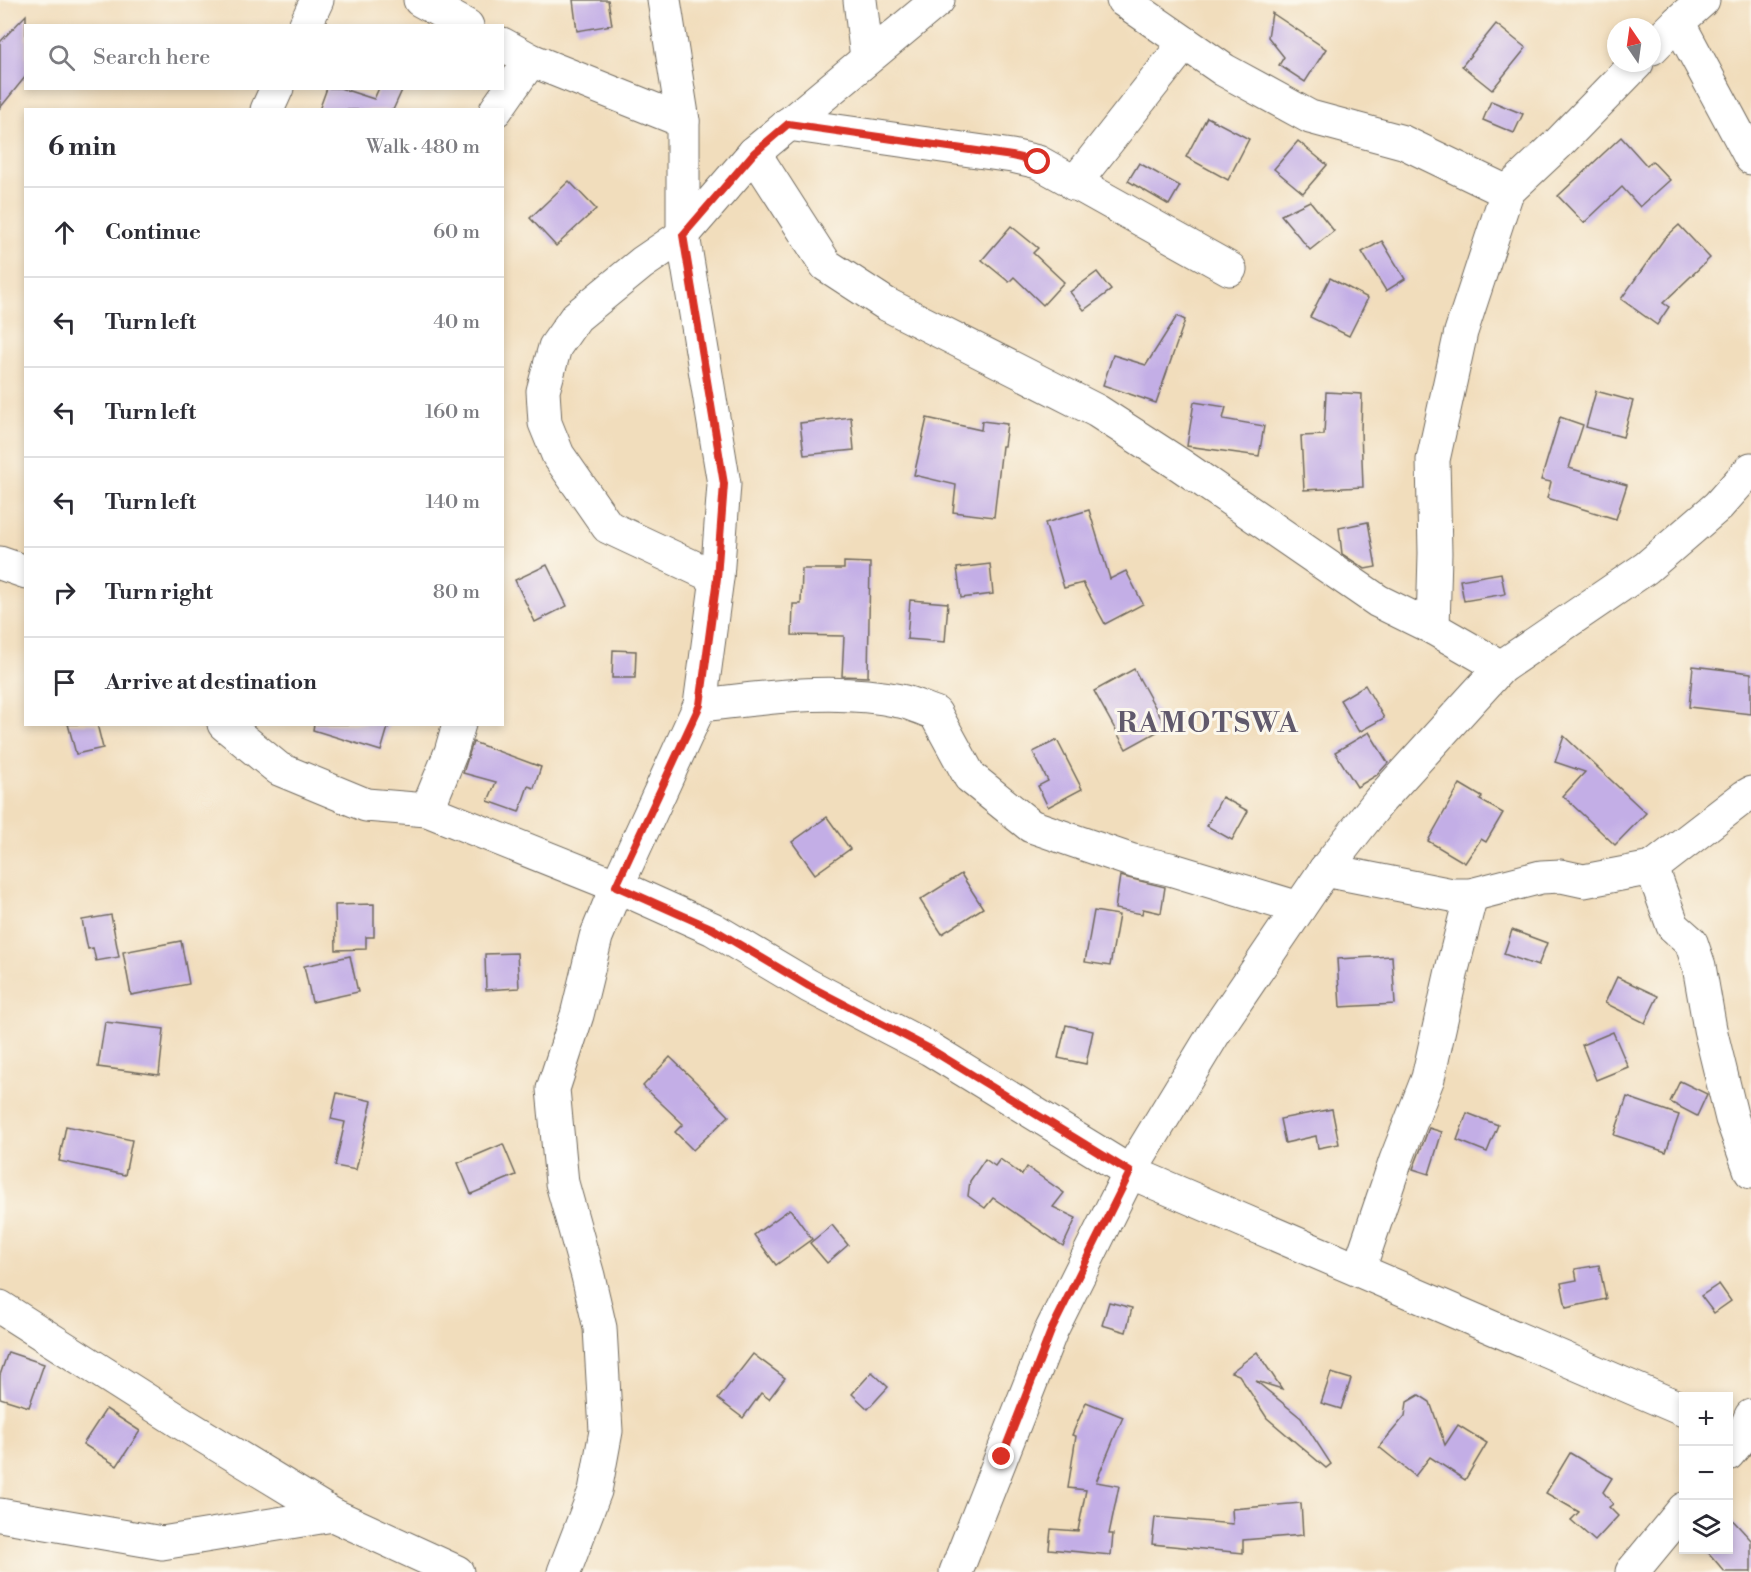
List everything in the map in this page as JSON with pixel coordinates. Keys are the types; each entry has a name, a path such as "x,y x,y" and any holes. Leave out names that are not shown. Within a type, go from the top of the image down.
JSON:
{"street":[{"path":"306,24 317,0"},
{"path":"420,0 463,24"},
{"path":"564,1572 595,1491 606,1431 600,1328 562,1183 553,1089 577,1015 596,937 616,886 700,705 717,578 724,484 683,235 683,121 664,0"},
{"path":"860,0 867,58"},
{"path":"717,578 608,527 558,455 545,423 543,391 555,347 576,317 642,263 683,235 754,153 938,0"},
{"path":"1123,0 1224,70 1310,117 1403,142 1507,192"},
{"path":"1661,39 1704,0"},
{"path":"1678,22 1751,158"},
{"path":"1074,184 1185,43"},
{"path":"504,45 531,60 683,121"},
{"path":"497,108 531,60"},
{"path":"1433,628 1435,553 1433,460 1461,332 1507,192 1628,72"},
{"path":"268,108 276,90"},
{"path":"788,124 1012,156 1038,162 1230,269"},
{"path":"754,153 826,266 886,304 1097,411 1182,466 1378,601 1433,628 1501,667"},
{"path":"956,1572 1051,1331 1130,1172 1215,1032 1325,870 1380,800 1501,667 1646,568 1718,506 1751,470"},
{"path":"0,563 24,571"},
{"path":"700,705 801,694 854,695 901,701 935,713 970,777 1031,826 1133,861 1170,869 1299,908"},
{"path":"226,726 279,768 366,805 427,810 616,886 713,929 809,986 930,1049 1130,1172 1679,1408"},
{"path":"427,810 451,752 458,726"},
{"path":"1325,870 1452,895 1471,895 1541,877 1562,876 1584,880 1652,868 1751,793"},
{"path":"1652,868 1673,926 1690,942 1699,966 1710,1029 1732,1119 1751,1172"},
{"path":"1359,1269 1396,1160 1428,1078 1471,895"},
{"path":"0,1307 182,1423 333,1515 457,1572"},
{"path":"1632,1572 1679,1514"},
{"path":"0,1515 162,1543 333,1515"}],"building":[{"path":"573,0 608,0 612,25 577,31"},
{"path":"1272,13 1326,49 1305,82 1279,65 1284,57 1268,37"},
{"path":"26,15 24,78 0,108 0,42"},
{"path":"1496,24 1526,48 1492,90 1462,66"},
{"path":"326,90 346,90 374,99 378,90 402,90 394,108 320,108"},
{"path":"1491,101 1523,114 1514,133 1483,120"},
{"path":"1207,117 1249,139 1228,180 1186,157"},
{"path":"1621,137 1647,166 1652,161 1670,180 1640,207 1622,187 1584,223 1558,196"},
{"path":"1298,141 1327,165 1303,193 1274,169"},
{"path":"1139,163 1180,186 1169,205 1128,181"},
{"path":"569,181 596,209 556,246 530,218"},
{"path":"1310,201 1334,231 1310,250 1281,215"},
{"path":"1679,225 1710,258 1663,303 1669,307 1657,325 1621,299 1664,239"},
{"path":"1011,226 1038,248 1033,253 1064,282 1043,305 1014,277 1009,282 982,260"},
{"path":"1382,241 1405,279 1386,291 1362,252"},
{"path":"1097,272 1111,290 1084,310 1070,292"},
{"path":"1330,278 1368,298 1349,336 1310,317"},
{"path":"1177,316 1185,320 1156,403 1103,385 1113,355 1146,365"},
{"path":"1596,391 1633,401 1623,437 1586,427"},
{"path":"1326,392 1362,394 1363,487 1304,490 1301,436 1324,435"},
{"path":"1194,402 1226,407 1223,419 1264,426 1259,456 1187,446"},
{"path":"851,417 854,450 804,455 800,423"},
{"path":"1560,417 1583,425 1569,468 1627,485 1616,519 1547,498 1551,482 1541,480"},
{"path":"927,418 981,430 982,421 1007,424 1004,446 1002,446 994,517 953,512 956,485 914,475"},
{"path":"1089,510 1110,579 1126,571 1143,604 1105,624 1083,583 1064,588 1045,523"},
{"path":"1368,522 1376,567 1365,569 1342,554 1339,528"},
{"path":"844,562 870,563 868,677 842,676 844,636 792,635 793,604 801,604 802,569 844,569"},
{"path":"990,564 993,594 961,598 957,568"},
{"path":"547,565 567,606 535,622 515,580"},
{"path":"1501,573 1505,594 1464,601 1460,580"},
{"path":"910,600 948,603 945,642 907,639"},
{"path":"613,650 636,651 635,678 612,678"},
{"path":"1693,666 1751,673 1751,714 1689,707"},
{"path":"1134,669 1166,727 1126,749 1094,691"},
{"path":"1365,685 1384,718 1359,732 1340,700"},
{"path":"69,726 98,726 103,748 76,754"},
{"path":"314,726 388,726 381,751 313,730"},
{"path":"1369,732 1388,763 1377,775 1357,787 1335,752"},
{"path":"1564,736 1646,813 1615,845 1563,796 1585,772 1555,762"},
{"path":"1057,740 1082,789 1048,807 1038,786 1048,781 1033,752"},
{"path":"473,742 541,767 534,788 528,786 519,812 488,801 496,782 463,773"},
{"path":"1460,784 1482,797 1480,800 1503,813 1486,842 1481,839 1465,863 1428,841"},
{"path":"1222,797 1248,811 1232,840 1207,826"},
{"path":"827,817 850,849 815,874 792,842"},
{"path":"961,874 983,908 942,934 920,900"},
{"path":"1120,876 1165,887 1161,913 1143,909 1142,914 1115,909"},
{"path":"374,904 374,937 366,937 366,949 336,950 335,905"},
{"path":"1094,911 1119,915 1110,966 1085,962"},
{"path":"111,915 119,957 96,961 93,948 88,949 82,920"},
{"path":"1512,930 1547,943 1538,966 1504,954"},
{"path":"181,941 189,984 131,995 123,952"},
{"path":"517,953 519,988 486,990 485,954"},
{"path":"350,956 358,992 312,1002 304,966"},
{"path":"1392,956 1395,1004 1340,1007 1337,959"},
{"path":"1617,977 1658,996 1645,1023 1605,1003"},
{"path":"105,1022 164,1029 159,1075 98,1067"},
{"path":"1066,1025 1093,1031 1086,1064 1058,1058"},
{"path":"1613,1032 1628,1067 1596,1080 1582,1045"},
{"path":"670,1057 729,1116 693,1150 675,1132 683,1124 643,1086"},
{"path":"1680,1081 1707,1094 1697,1116 1670,1102"},
{"path":"337,1093 372,1101 356,1170 335,1166 345,1122 331,1119"},
{"path":"1627,1097 1679,1115 1666,1152 1614,1135"},
{"path":"1332,1109 1339,1144 1318,1148 1316,1136 1285,1143 1280,1119"},
{"path":"1467,1113 1498,1125 1487,1152 1457,1140"},
{"path":"66,1126 132,1140 125,1175 59,1161"},
{"path":"1429,1128 1442,1132 1429,1174 1413,1169"},
{"path":"503,1144 516,1175 471,1194 458,1163"},
{"path":"985,1159 995,1166 1000,1159 1022,1175 1027,1167 1064,1193 1053,1207 1076,1218 1063,1246 993,1198 985,1208 968,1196 970,1181"},
{"path":"790,1209 812,1239 776,1265 754,1235"},
{"path":"832,1225 848,1245 827,1263 810,1243"},
{"path":"1599,1265 1606,1299 1566,1308 1561,1283 1577,1280 1575,1269"},
{"path":"1719,1284 1731,1301 1714,1313 1701,1296"},
{"path":"1109,1302 1132,1308 1126,1332 1102,1325"},
{"path":"8,1352 44,1364 29,1407 0,1398 0,1375"},
{"path":"1257,1352 1282,1389 1256,1381 1301,1418 1331,1464 1326,1468 1267,1418 1239,1375 1231,1372"},
{"path":"753,1354 785,1378 769,1399 761,1393 743,1418 718,1399"},
{"path":"872,1372 888,1387 868,1409 852,1394"},
{"path":"1331,1373 1351,1379 1341,1409 1321,1403"},
{"path":"1419,1395 1430,1402 1445,1445 1458,1425 1487,1443 1465,1480 1430,1457 1415,1476 1379,1447 1405,1416 1407,1402"},
{"path":"1086,1402 1123,1417 1096,1482 1119,1486 1109,1534 1113,1534 1111,1555 1049,1549 1051,1529 1078,1531 1086,1490 1068,1488 1076,1436 1072,1435"},
{"path":"106,1409 140,1431 117,1466 83,1444"},
{"path":"1570,1453 1612,1478 1603,1492 1613,1504 1609,1507 1618,1516 1595,1541 1571,1520 1579,1512 1546,1493"},
{"path":"1301,1503 1303,1535 1243,1540 1243,1553 1152,1544 1155,1517 1233,1524 1232,1509"},
{"path":"1733,1520 1751,1540 1751,1572 1725,1572 1709,1554 1733,1554"}],"district":[{"name":"RAMOTSWA","path":"1208,723"}],"route":[{"path":"1002,1457 1051,1331 1130,1172 930,1049 809,986 713,929 616,886 700,705 717,578 724,484 683,235 754,153 788,124 1012,156 1038,162"}]}
